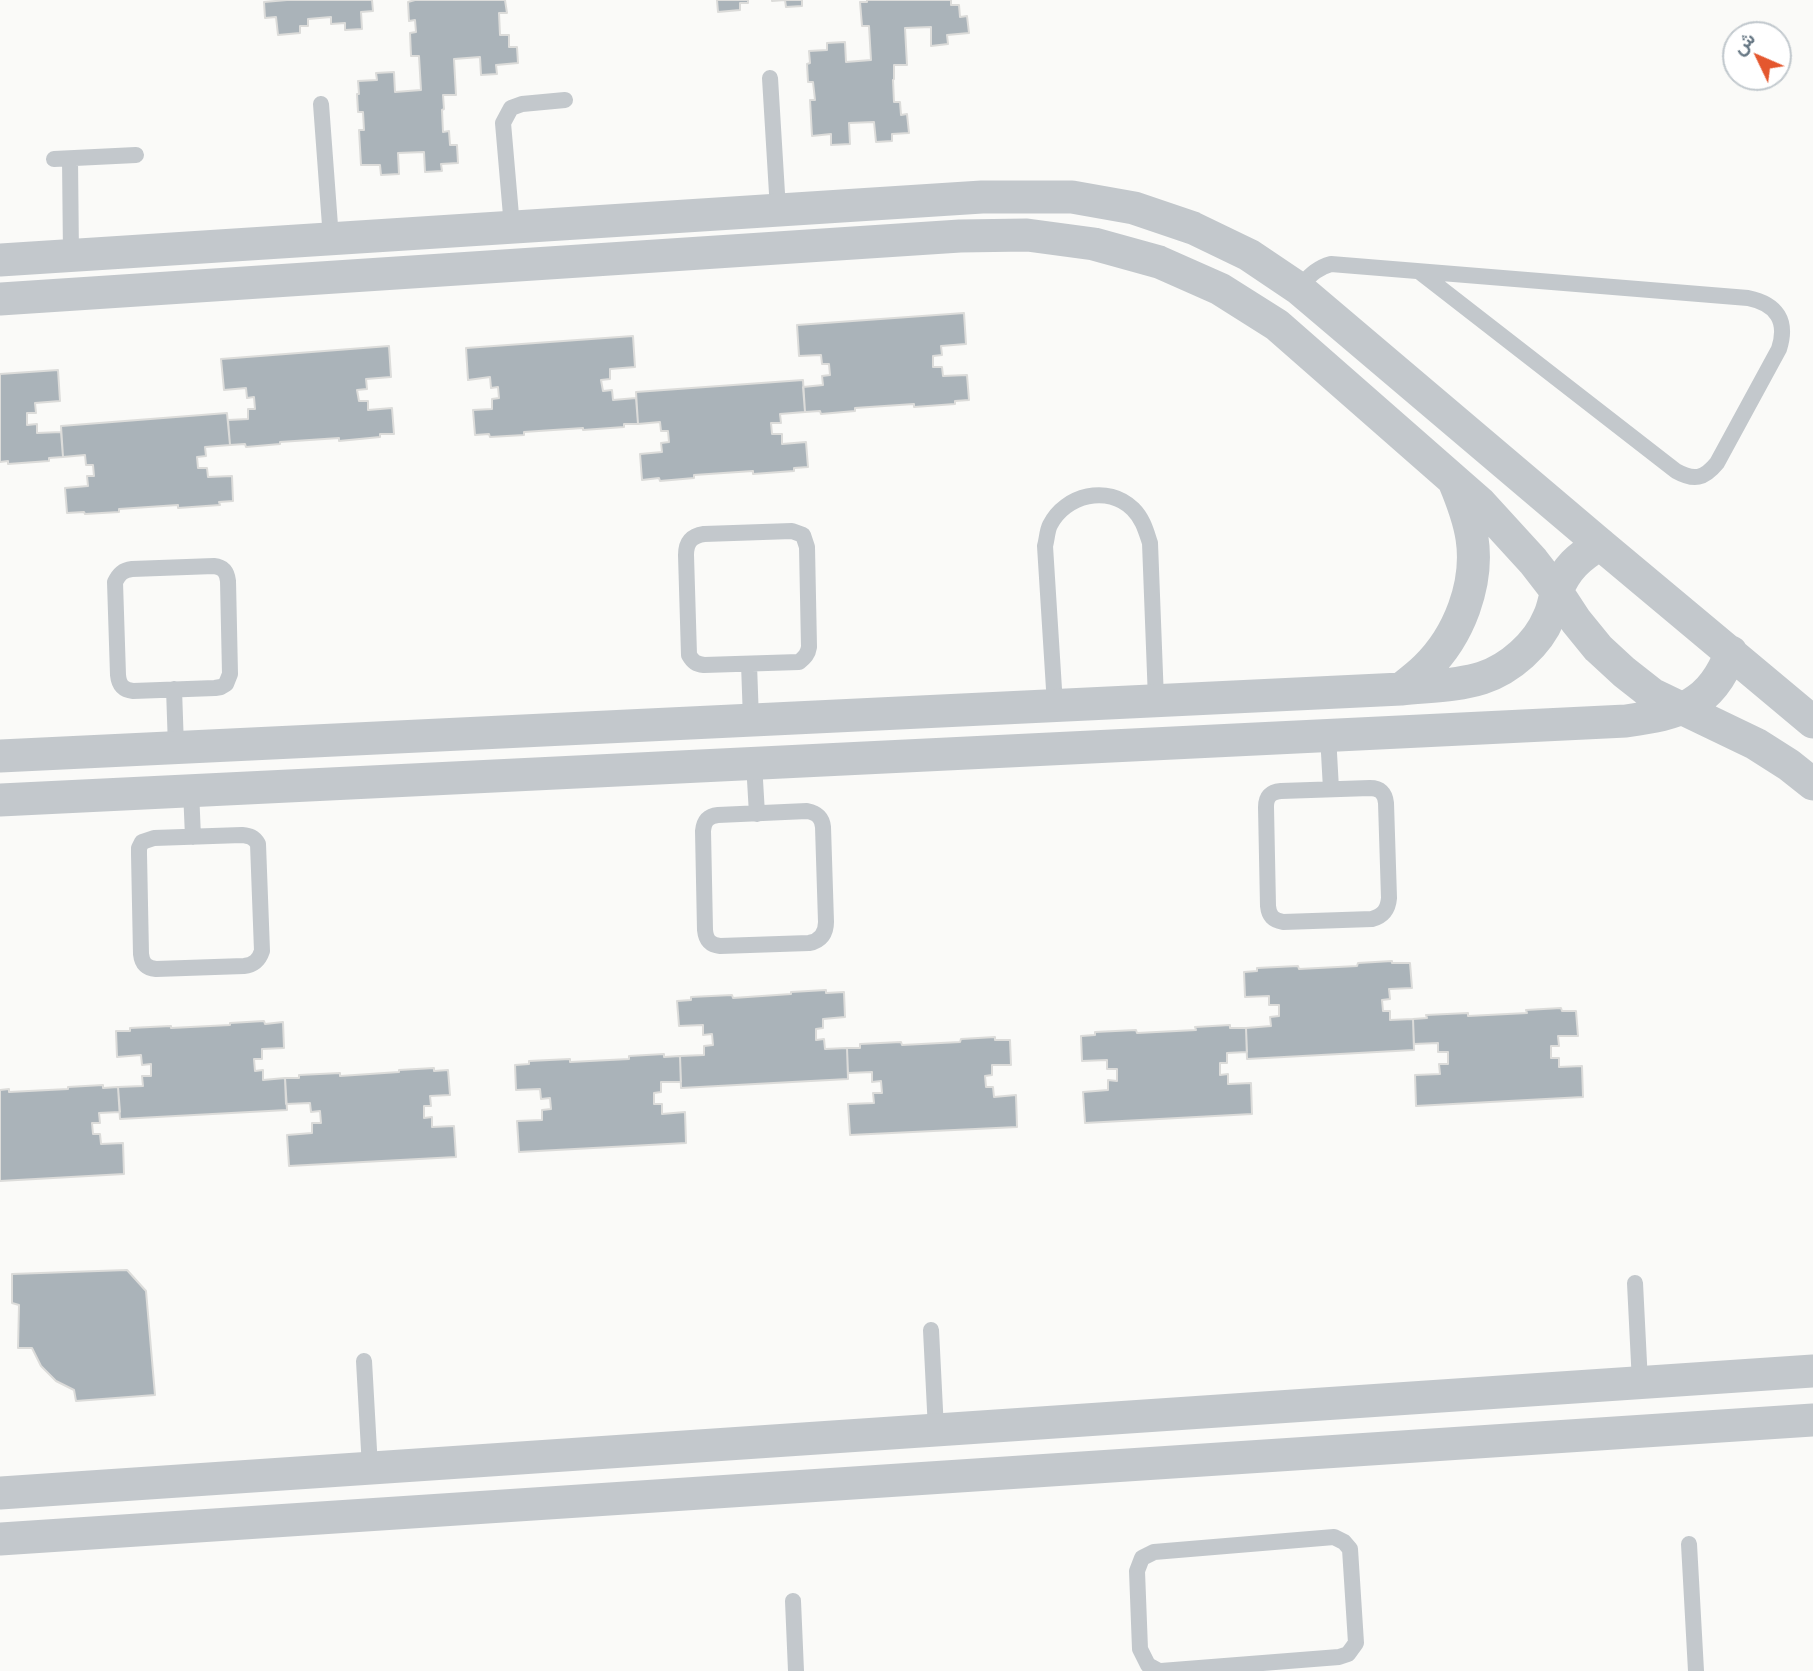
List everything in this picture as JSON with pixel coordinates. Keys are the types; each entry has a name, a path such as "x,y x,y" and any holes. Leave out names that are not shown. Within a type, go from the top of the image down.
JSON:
{"street":[{"path":"0,260 982,197 1072,197 1134,208 1193,228 1249,255 1298,288 1813,722"},
{"path":"592,222 592,260"},
{"path":"0,299 960,236 1027,235 1094,244 1159,262 1220,289 1277,325 1451,476 1507,531 1557,592 1576,621 1624,672 1652,694 1756,744 1813,784"},
{"path":"1401,689 1428,666 1449,640 1464,609 1472,575 1472,541 1465,507 1451,476"},
{"path":"0,756 1401,689 1483,678 1510,664 1533,644 1549,619 1566,572 1581,556 1600,544"},
{"path":"0,800 1626,721 1682,709 1699,700 1713,687 1731,652"},
{"path":"46,754 47,797"},
{"path":"0,1493 1813,1371"},
{"path":"1485,1393 1487,1441"},
{"path":"0,1539 1813,1420"},
{"path":"96,1487 100,1533"}],"lane":[{"path":"770,78 778,210"},
{"path":"512,227 503,123 511,108 522,104 565,100"},
{"path":"321,104 331,239"},
{"path":"71,256 62,159 136,155"},
{"path":"1298,288 1312,273 1332,264 1748,298 1762,301 1774,309 1781,321 1783,336 1779,349 1717,463 1709,472 1698,477 1686,477 1421,273"},
{"path":"1055,705 1045,546 1049,527 1060,510 1077,499 1096,494 1116,498 1133,508 1145,524 1150,543 1156,700"},
{"path":"798,532 803,535 807,547 808,653 799,662 749,664 698,664 692,661 689,655 686,555 688,543 697,535 704,534 798,532"},
{"path":"220,566 225,570 229,581 229,679 221,688 174,689 127,690 119,682 116,582 121,572 132,569 220,566"},
{"path":"749,664 751,720"},
{"path":"174,689 176,747"},
{"path":"1328,735 1331,789"},
{"path":"754,763 757,814"},
{"path":"1376,788 1385,797 1389,898 1387,910 1372,919 1277,921 1269,912 1268,906 1266,800 1275,792 1331,789 1376,788"},
{"path":"191,790 192,836"},
{"path":"813,812 822,821 826,928 824,934 815,942 720,946 709,942 706,936 704,825 712,816 757,814 813,812"},
{"path":"249,835 258,844 262,951 260,957 250,965 156,970 142,960 139,848 142,842 148,839 192,836 249,835"},
{"path":"1635,1283 1640,1383"},
{"path":"931,1331 936,1430"},
{"path":"364,1361 369,1468"},
{"path":"1334,1537 1350,1549 1356,1643 1348,1654 1249,1668 1160,1671 1148,1665 1140,1649 1137,1571 1142,1558 1154,1552 1334,1537"},
{"path":"1689,1544 1696,1671"},
{"path":"793,1601 796,1671"}],"building":[{"path":"372,0 373,11 361,12 362,29 345,30 345,23 331,24 331,17 308,19 308,26 300,26 300,33 278,35 276,17 265,18 264,2"},
{"path":"505,0 507,13 499,13 500,35 509,35 509,47 517,47 518,63 496,65 497,74 481,75 480,57 454,59 456,95 443,95 442,110 443,132 449,131 450,145 457,145 458,163 441,164 442,171 425,172 424,152 398,153 399,174 381,175 380,165 361,165 359,130 364,130 363,112 358,112 358,81 377,80 376,73 394,72 395,92 421,90 419,56 411,56 410,33 416,32 415,20 409,21 408,2"},
{"path":"717,0 748,0 748,3 740,3 740,10 718,12"},
{"path":"785,0 802,0 802,6 786,7"},
{"path":"951,0 951,5 959,5 960,17 967,16 969,33 947,35 948,44 931,46 931,27 905,28 907,65 894,65 893,80 894,102 900,102 901,115 907,114 909,133 892,134 892,141 876,142 874,122 849,123 850,144 831,145 831,134 812,136 810,100 815,100 813,82 808,82 809,51 827,50 827,43 845,42 846,62 871,60 869,26 862,26 860,2"},
{"path":"964,313 966,344 941,346 942,355 933,356 933,367 942,367 943,376 967,375 969,400 955,401 955,404 914,407 914,404 855,408 855,411 821,414 820,411 805,412 803,387 823,385 822,376 830,375 829,364 822,364 821,355 799,356 797,325"},
{"path":"633,336 635,367 610,369 610,379 601,380 603,391 612,390 613,400 636,398 638,424 583,430 524,432 524,435 475,435 473,410 492,409 492,399 499,398 498,387 491,388 490,377 468,380 466,348"},
{"path":"389,346 391,377 366,379 367,389 357,390 359,401 368,401 368,410 392,408 394,434 339,441 339,438 246,447 245,444 230,445 228,420 248,419 248,409 255,409 254,397 247,398 246,388 224,390 221,359"},
{"path":"58,370 60,401 35,403 36,413 27,413 27,425 37,424 37,433 61,432 63,457 49,458 49,461 8,464 8,461 0,462 0,374"},
{"path":"803,380 805,412 780,414 781,423 771,423 772,434 782,434 782,444 806,442 808,467 794,468 794,471 753,474 753,471 694,475 694,478 660,481 659,478 642,480 640,454 662,452 661,443 669,442 668,431 661,431 660,422 638,424 636,392"},
{"path":"227,413 230,445 205,447 206,456 197,457 198,468 207,468 208,477 232,476 233,501 219,502 220,505 178,508 178,505 119,509 119,512 67,513 65,488 88,486 87,476 94,476 93,465 86,465 85,455 63,457 61,426"},
{"path":"1358,963 1410,963 1412,988 1389,989 1390,999 1382,1000 1383,1011 1390,1011 1390,1020 1413,1019 1414,1050 1247,1059 1246,1028 1271,1026 1270,1017 1279,1016 1279,1005 1269,1005 1269,996 1245,997 1244,972 1257,971 1257,968 1357,966"},
{"path":"826,990 826,993 844,992 845,1017 823,1019 823,1028 816,1029 816,1040 824,1039 825,1049 847,1048 848,1079 681,1088 680,1056 704,1055 704,1046 713,1045 712,1034 703,1035 703,1025 679,1026 677,1001 691,1000 691,997 732,995 733,998"},
{"path":"1561,1008 1562,1011 1576,1011 1578,1036 1558,1036 1559,1046 1551,1046 1551,1058 1559,1058 1559,1067 1582,1066 1583,1097 1416,1106 1415,1075 1440,1074 1439,1064 1448,1064 1448,1052 1438,1052 1438,1043 1414,1044 1413,1019 1427,1018 1426,1015 1527,1013 1526,1010"},
{"path":"264,1021 265,1024 283,1022 284,1048 262,1049 262,1059 254,1059 255,1071 263,1070 263,1080 285,1078 287,1110 120,1119 118,1087 143,1086 142,1076 151,1076 151,1064 142,1065 141,1055 117,1057 116,1031"},
{"path":"1230,1025 1230,1028 1246,1028 1247,1052 1227,1053 1227,1063 1220,1063 1220,1075 1228,1074 1228,1084 1251,1083 1252,1114 1085,1123 1083,1092 1108,1090 1108,1080 1117,1081 1117,1069 1107,1069 1107,1060 1082,1061 1081,1036 1095,1035 1095,1032 1196,1030 1195,1027"},
{"path":"995,1037 995,1040 1010,1040 1011,1065 992,1065 992,1075 985,1076 986,1087 993,1087 994,1097 1016,1095 1017,1127 850,1135 848,1104 874,1103 873,1093 882,1093 881,1081 872,1082 872,1072 848,1073 847,1048 860,1048 860,1044 960,1042 961,1039"},
{"path":"664,1054 664,1057 680,1056 681,1082 661,1082 661,1092 654,1093 654,1104 662,1104 662,1114 685,1112 686,1143 519,1152 517,1121 542,1120 542,1110 551,1109 550,1098 541,1099 540,1089 516,1090 515,1065 529,1064 529,1061 629,1059 629,1056"},
{"path":"434,1068 434,1071 448,1070 450,1095 430,1096 431,1106 424,1106 424,1118 432,1117 432,1127 454,1126 456,1157 289,1166 287,1135 312,1133 312,1123 321,1123 320,1111 311,1112 310,1103 286,1104 285,1078"},
{"path":"103,1085 103,1088 118,1087 120,1112 99,1113 100,1123 92,1123 93,1134 100,1134 101,1144 123,1143 124,1174 0,1181 0,1090 9,1089 9,1092"},
{"path":"127,1270 146,1291 155,1395 76,1401 74,1390 56,1381 41,1366 32,1348 18,1348 19,1305 12,1303 12,1274"}]}
